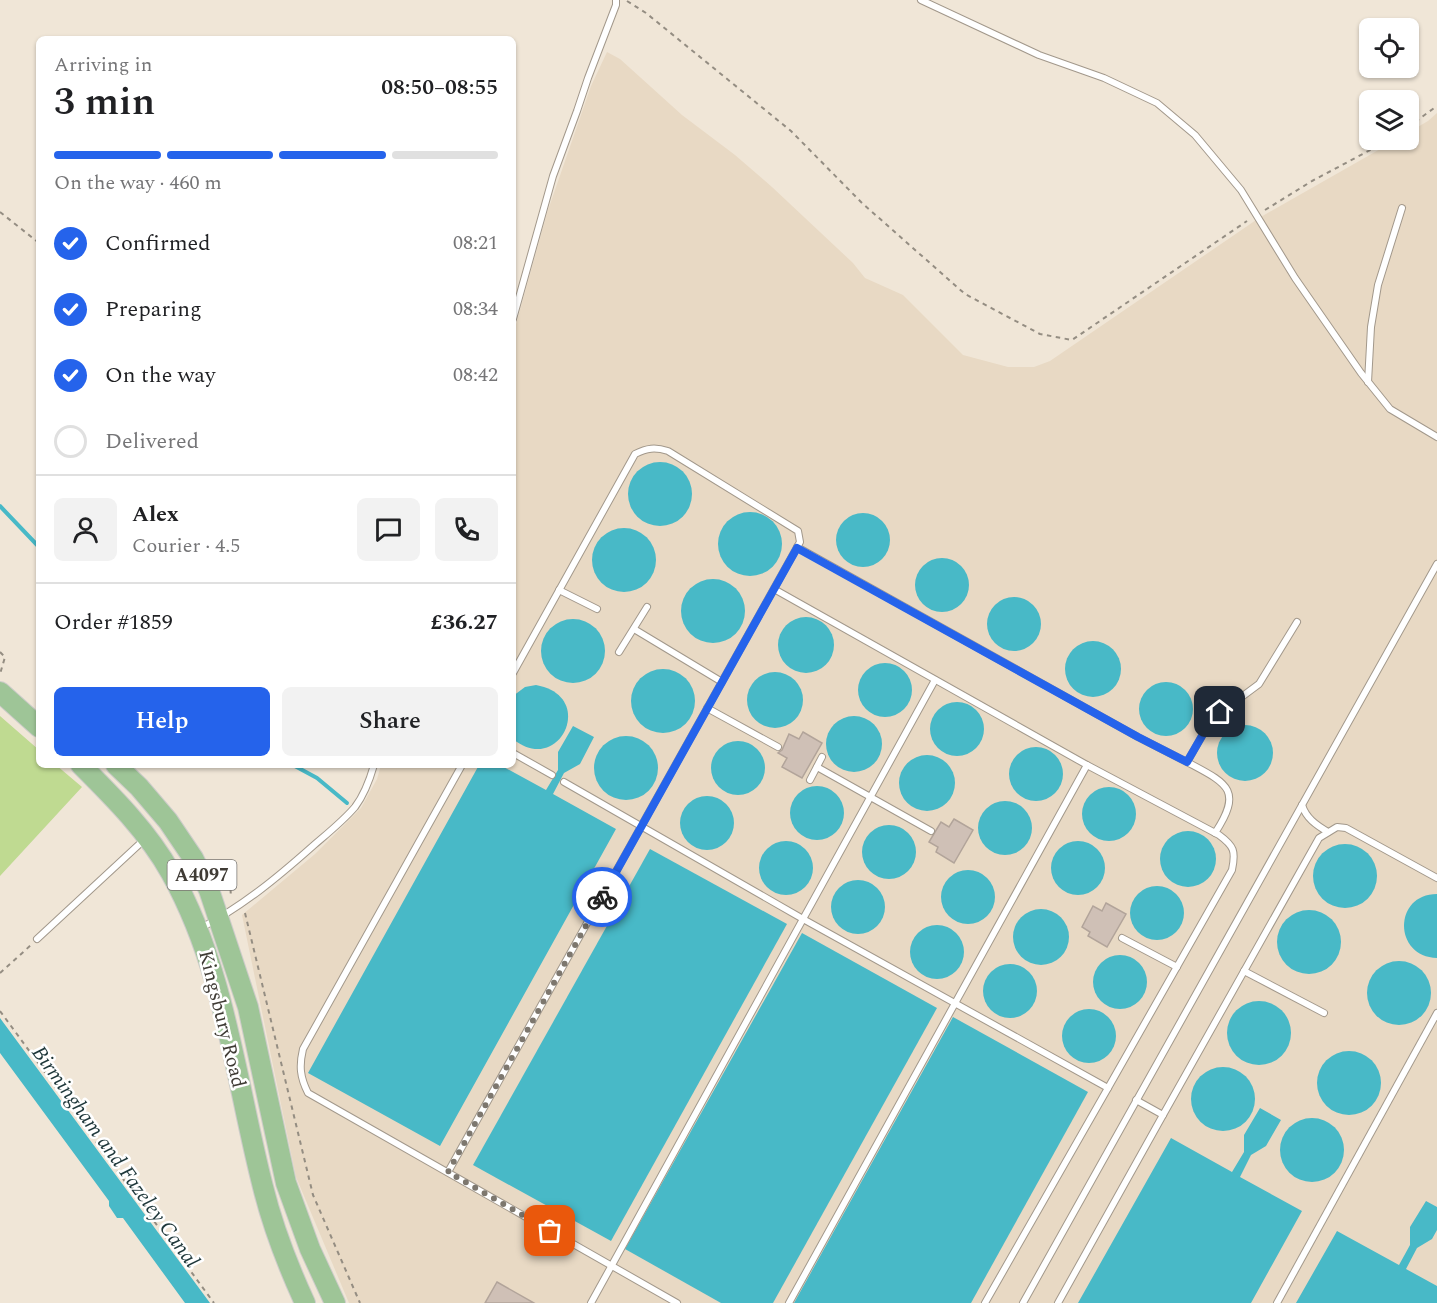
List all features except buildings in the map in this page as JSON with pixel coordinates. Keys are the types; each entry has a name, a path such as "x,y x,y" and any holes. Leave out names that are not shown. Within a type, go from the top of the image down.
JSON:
{"main road":[{"path":"0,692 36,708"},
{"path":"0,692 36,724"},
{"name":"Kingsbury Road","path":"84,768 129,814 147,838 171,872 198,929 228,1029 264,1190 285,1260 305,1303"},
{"name":"Kingsbury Road","path":"119,768 168,821 226,914 286,1183 310,1248 335,1303"}],"lane":[{"path":"516,308 553,176 616,0"},
{"path":"921,0 1039,56 1104,78 1157,104 1195,135 1241,190 1295,278 1368,382 1390,409 1437,437"},
{"path":"1368,382 1371,327 1378,285 1402,208"},
{"path":"448,1172 797,548 800,542 798,531 668,451 657,447 647,448 635,454 516,668"},
{"path":"797,548 1138,737 1216,777 1228,793 1230,802 1228,811 1215,833"},
{"path":"1023,1303 1437,564"},
{"path":"774,589 1087,765 1215,833 1231,844 1235,856 1232,870 985,1303"},
{"path":"559,590 597,609"},
{"path":"620,652 646,607"},
{"path":"1187,762 1206,729 1220,712 1258,684 1297,622"},
{"path":"634,629 722,682"},
{"path":"591,1303 935,680"},
{"path":"707,708 778,747"},
{"path":"516,755 552,775"},
{"path":"810,780 822,757"},
{"path":"789,1303 1087,765"},
{"path":"817,767 931,831"},
{"path":"198,929 243,903 285,870 355,806 368,784 373,768"},
{"path":"460,768 303,1049 300,1065 302,1081 308,1093 677,1303"},
{"path":"564,782 803,919 1108,1088"},
{"path":"1302,805 1305,813 1316,825 1328,832"},
{"path":"1058,1303 1319,838 1337,827 1346,828 1437,878"},
{"path":"37,939 147,838"},
{"path":"1122,938 1177,967"},
{"path":"1244,970 1324,1013"},
{"path":"1277,1303 1437,1013"},
{"path":"1136,1100 1162,1115"}],"path":[{"path":"624,0 646,13 791,131 862,203 965,294 1040,334 1072,340 1257,214 1370,150"},
{"path":"1419,120 1437,106"},
{"path":"0,212 36,241"},
{"path":"0,652 5,657 0,674"},
{"path":"226,914 230,880"},
{"path":"243,903 313,1196 360,1303"},
{"path":"0,973 37,939"},
{"path":"0,1011 214,1303"}],"shaded area":[{"path":"607,52 620,59 682,115 735,155 772,187 853,263 865,278 903,295 963,355 1008,367 1034,367 1050,361 1259,218 1378,150 1419,150 1419,126 1437,113 1437,1303 349,1303 296,1177 242,915 315,854 361,808 377,779 380,768 516,768 516,324 547,213 591,86"}],"green space":[{"path":"0,716 36,747 36,768 60,768 82,787 0,876"}],"water":[{"path":"660,462 678,468 686,476 692,494 686,512 678,520 660,526 642,520 634,512 628,494 634,476 642,468"},
{"path":"750,512 768,518 776,526 782,544 776,562 768,570 750,576 732,570 724,562 718,544 724,526 732,518"},
{"path":"858,513 868,513 878,517 886,525 890,540 886,555 878,563 868,567 858,567 848,563 840,555 836,545 836,535 840,525 848,517"},
{"path":"624,528 642,534 650,542 656,560 650,578 642,586 624,592 606,586 598,578 592,560 598,542 606,534"},
{"path":"937,558 947,558 957,562 965,570 969,585 965,600 957,608 947,612 937,612 927,608 919,600 915,590 915,580 919,570 927,562"},
{"path":"713,579 731,585 739,593 745,611 739,629 731,637 713,643 695,637 687,629 681,611 687,593 695,585"},
{"path":"1009,597 1019,597 1029,601 1037,609 1041,624 1037,639 1029,647 1019,651 1009,651 999,647 991,639 987,629 987,619 991,609 999,601"},
{"path":"806,617 821,622 829,630 834,645 829,660 821,668 806,673 791,668 783,660 778,645 783,630 791,622"},
{"path":"573,619 591,625 599,633 605,651 599,669 591,677 573,683 555,677 547,669 541,651 547,633 555,625"},
{"path":"1093,641 1108,646 1116,654 1121,669 1116,684 1108,692 1093,697 1078,692 1070,684 1065,669 1070,654 1078,646"},
{"path":"880,663 890,663 900,667 908,675 912,690 908,705 900,713 890,717 880,717 870,713 862,705 858,695 858,685 862,675 870,667"},
{"path":"663,669 681,675 689,683 695,701 689,719 681,727 663,733 645,727 637,719 631,701 637,683 645,675"},
{"path":"775,672 790,677 798,685 803,700 798,715 790,723 775,728 760,723 752,715 747,700 752,685 760,677"},
{"path":"1161,682 1171,682 1181,686 1189,694 1193,709 1189,724 1181,732 1171,736 1161,736 1151,732 1143,724 1139,714 1139,704 1143,694 1151,686"},
{"path":"536,685 555,692 565,703 568,717 565,730 557,742 545,748 530,748 516,741 516,694 525,687"},
{"path":"952,702 962,702 972,706 980,714 984,729 980,744 972,752 962,756 952,756 942,752 934,744 930,734 930,724 934,714 942,706"},
{"path":"854,716 869,721 877,729 882,744 877,759 869,767 854,772 839,767 831,759 826,744 831,729 839,721"},
{"path":"1245,725 1260,730 1268,738 1273,753 1268,768 1260,776 1245,781 1230,776 1222,768 1217,753 1222,738 1230,730"},
{"path":"573,726 594,737 580,764 564,773 553,794 616,829 440,1146 308,1073 477,768 506,768 546,790 558,770 558,752"},
{"path":"626,736 644,742 652,750 658,768 652,786 644,794 626,800 608,794 600,786 594,768 600,750 608,742"},
{"path":"733,741 743,741 753,745 761,753 765,768 761,783 753,791 743,795 733,795 723,791 715,783 711,773 711,763 715,753 723,745"},
{"path":"1031,747 1041,747 1051,751 1059,759 1063,774 1059,789 1051,797 1041,801 1031,801 1021,797 1013,789 1009,779 1009,769 1013,759 1021,751"},
{"path":"927,755 942,760 950,768 955,783 950,798 942,806 927,811 912,806 904,798 899,783 904,768 912,760"},
{"path":"812,786 822,786 832,790 840,798 844,813 840,828 832,836 822,840 812,840 802,836 794,828 790,818 790,808 794,798 802,790"},
{"path":"1104,787 1114,787 1124,791 1132,799 1136,814 1132,829 1124,837 1114,841 1104,841 1094,837 1086,829 1082,819 1082,809 1086,799 1094,791"},
{"path":"702,796 712,796 722,800 730,808 734,823 730,838 722,846 712,850 702,850 692,846 684,838 680,828 680,818 684,808 692,800"},
{"path":"1000,801 1010,801 1020,805 1028,813 1032,828 1028,843 1020,851 1010,855 1000,855 990,851 982,843 978,833 978,823 982,813 990,805"},
{"path":"884,825 894,825 904,829 912,837 916,852 912,867 904,875 894,879 884,879 874,875 866,867 862,857 862,847 866,837 874,829"},
{"path":"1188,831 1203,836 1211,844 1216,859 1211,874 1203,882 1188,887 1173,882 1165,874 1160,859 1165,844 1173,836"},
{"path":"781,841 791,841 801,845 809,853 813,868 809,883 801,891 791,895 781,895 771,891 763,883 759,873 759,863 763,853 771,845"},
{"path":"1073,841 1083,841 1093,845 1101,853 1105,868 1101,883 1093,891 1083,895 1073,895 1063,891 1055,883 1051,873 1051,863 1055,853 1063,845"},
{"path":"1345,844 1363,850 1371,858 1377,876 1371,894 1363,902 1345,908 1327,902 1319,894 1313,876 1319,858 1327,850"},
{"path":"650,849 787,924 611,1241 473,1165"},
{"path":"963,870 973,870 983,874 991,882 995,897 991,912 983,920 973,924 963,924 953,920 945,912 941,902 941,892 945,882 953,874"},
{"path":"853,880 863,880 873,884 881,892 885,907 881,922 873,930 863,934 853,934 843,930 835,922 831,912 831,902 835,892 843,884"},
{"path":"1152,886 1162,886 1172,890 1180,898 1184,913 1180,928 1172,936 1162,940 1152,940 1142,936 1134,928 1130,918 1130,908 1134,898 1142,890"},
{"path":"1437,894 1437,958 1423,955 1412,948 1406,937 1404,926 1406,914 1412,904 1423,897"},
{"path":"1041,909 1056,914 1064,922 1069,937 1064,952 1056,960 1041,965 1026,960 1018,952 1013,937 1018,922 1026,914"},
{"path":"1309,910 1327,916 1335,924 1341,942 1335,960 1327,968 1309,974 1291,968 1283,960 1277,942 1283,924 1291,916"},
{"path":"932,925 942,925 952,929 960,937 964,952 960,967 952,975 942,979 932,979 922,975 914,967 910,957 910,947 914,937 922,929"},
{"path":"802,933 937,1008 773,1303 721,1303 625,1249"},
{"path":"1115,955 1125,955 1135,959 1143,967 1147,982 1143,997 1135,1005 1125,1009 1115,1009 1105,1005 1097,997 1093,987 1093,977 1097,967 1105,959"},
{"path":"1399,961 1417,967 1425,975 1431,993 1425,1011 1417,1019 1399,1025 1381,1019 1373,1011 1367,993 1373,975 1381,967"},
{"path":"1005,964 1015,964 1025,968 1033,976 1037,991 1033,1006 1025,1014 1015,1018 1005,1018 995,1014 987,1006 983,996 983,986 987,976 995,968"},
{"path":"1259,1001 1277,1007 1285,1015 1291,1033 1285,1051 1277,1059 1259,1065 1241,1059 1233,1051 1227,1033 1233,1015 1241,1007"},
{"path":"1084,1009 1094,1009 1104,1013 1112,1021 1116,1036 1112,1051 1104,1059 1094,1063 1084,1063 1074,1059 1066,1051 1062,1041 1062,1031 1066,1021 1074,1013"},
{"path":"953,1017 1088,1092 971,1303 794,1303"},
{"path":"0,1018 210,1303 185,1303 123,1218 117,1218 109,1206 109,1201 0,1053"},
{"path":"1349,1051 1367,1057 1375,1065 1381,1083 1375,1101 1367,1109 1349,1115 1331,1109 1323,1101 1317,1083 1323,1065 1331,1057"},
{"path":"1223,1067 1241,1073 1249,1081 1255,1099 1249,1117 1241,1125 1223,1131 1205,1125 1197,1117 1191,1099 1197,1081 1205,1073"},
{"path":"1260,1108 1281,1120 1266,1146 1251,1155 1240,1177 1302,1211 1251,1303 1078,1303 1171,1138 1232,1172 1244,1152 1244,1135"},
{"path":"1312,1118 1330,1124 1338,1132 1344,1150 1338,1168 1330,1176 1312,1182 1294,1176 1286,1168 1280,1150 1286,1132 1294,1124"},
{"path":"1426,1201 1437,1207 1437,1230 1432,1239 1417,1248 1406,1269 1437,1286 1437,1303 1296,1303 1337,1231 1399,1265 1410,1245 1410,1227"}],"waterway":[{"path":"0,506 36,544"},
{"path":"299,768 317,778 347,803"}],"way so far":[{"path":"550,1231 448,1172 602,897"}],"route":[{"path":"602,897 797,548 1187,762 1206,729 1220,712"}],"water label":[{"name":"Birmingham and Fazeley Canal","path":"115,1157"}]}
